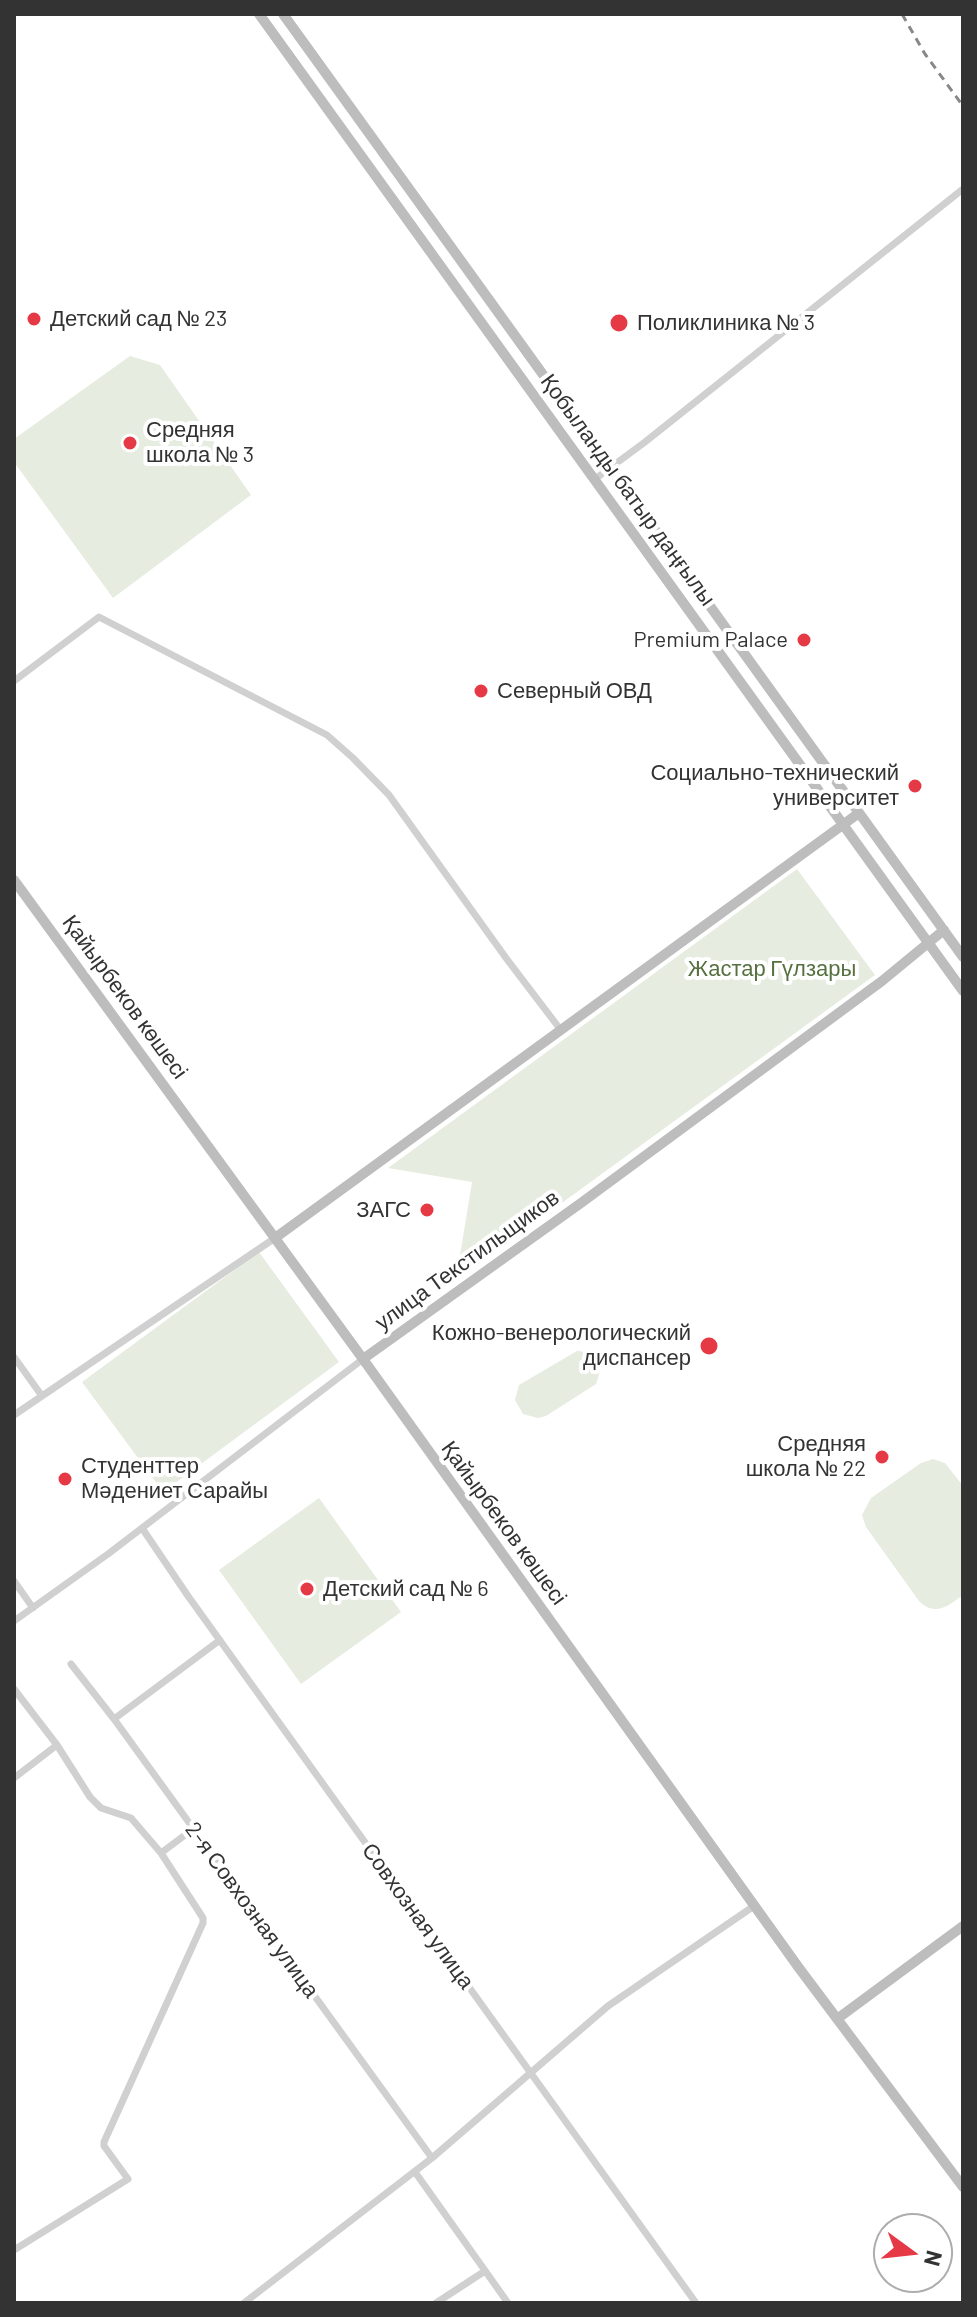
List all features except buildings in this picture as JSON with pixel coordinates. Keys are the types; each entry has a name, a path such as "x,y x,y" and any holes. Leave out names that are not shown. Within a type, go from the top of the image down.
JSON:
{"street":[{"name":"Қобыланды батыр даңғылы","path":"259,14 963,991"},
{"name":"Қобыланды батыр даңғылы","path":"283,14 963,957"},
{"path":"595,479 963,189"},
{"path":"14,681 99,617 327,735 389,795 560,1029"},
{"path":"14,1415 275,1238 859,813"},
{"name":"Қайырбеков көшесі","path":"14,880 363,1359 754,1906 963,2187"},
{"name":"улица Текстильщиков","path":"14,1621 142,1528 363,1359 581,1203 944,930"},
{"path":"14,1357 42,1396"},
{"name":"Совхозная улица","path":"142,1528 696,2303"},
{"path":"14,1581 33,1608"},
{"path":"114,1719 220,1640"},
{"name":"2-я Совхозная улица","path":"71,1664 432,2158"},
{"path":"14,1689 57,1745 90,1797 101,1808 131,1818 161,1853 203,1918 104,2142 128,2179 14,2250"},
{"path":"14,1778 57,1745"},
{"path":"161,1853 193,1829"},
{"path":"244,2303 415,2172 608,2006 754,1906"},
{"path":"837,2019 963,1926"},
{"path":"415,2172 508,2303"},
{"path":"436,2303 485,2271"}],"green space":[{"path":"130,356 160,365 251,495 113,598 14,462 14,439"},
{"name":"Жастар Гүлзары","path":"797,869 875,975 456,1280 472,1182 388,1168"},
{"path":"259,1252 339,1362 163,1492 82,1382"},
{"path":"577,1351 589,1354 597,1362 599,1372 596,1384 546,1416 538,1418 523,1414 515,1400 519,1385"},
{"path":"933,1459 945,1463 963,1486 963,1595 947,1606 936,1609 919,1601 866,1527 862,1515 871,1498 921,1463"},
{"path":"319,1498 401,1612 301,1684 219,1570"}],"railway":[{"path":"902,14 925,54 963,106"}],"place":[{"name":"Детский сад № 23","path":"34,319"},
{"name":"Поликлиника № 3","path":"619,323"},
{"name":"Средняя школа № 3","path":"130,443"},
{"name":"Premium Palace","path":"804,640"},
{"name":"Северный ОВД","path":"481,691"},
{"name":"Социально-технический университет","path":"915,786"},
{"name":"ЗАГС","path":"427,1210"},
{"name":"Кожно-венерологический диспансер","path":"709,1346"},
{"name":"Средняя школа № 22","path":"882,1457"},
{"name":"Студенттер Мәдениет Сарайы","path":"65,1479"},
{"name":"Детский сад № 6","path":"307,1589"}]}
